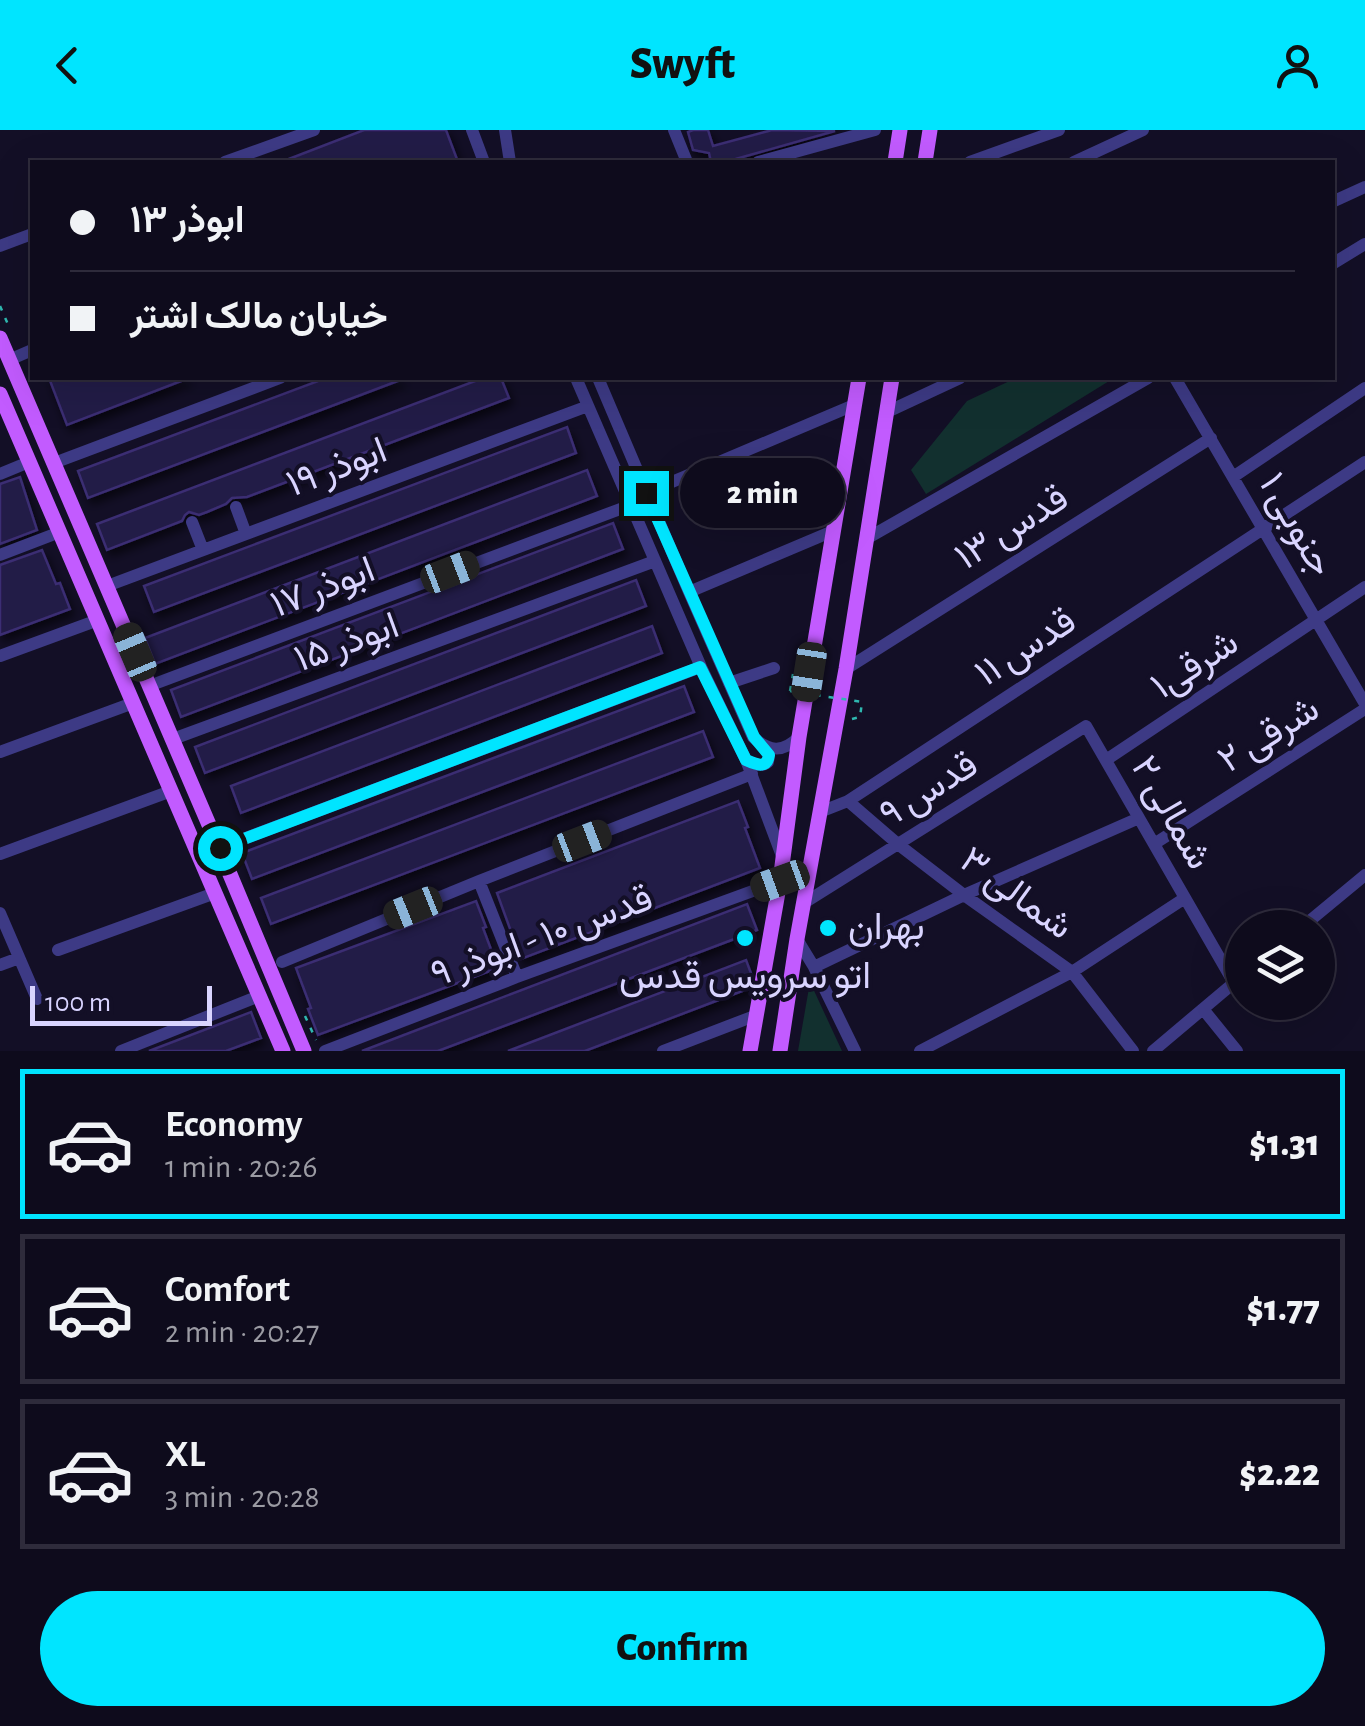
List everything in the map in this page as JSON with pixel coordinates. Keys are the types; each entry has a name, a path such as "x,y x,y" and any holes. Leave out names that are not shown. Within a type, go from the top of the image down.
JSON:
{"main road":[{"path":"894,160 900,130"},
{"path":"925,160 930,130"},
{"path":"0,338 304,1051"},
{"path":"752,1051 780,881 798,737 798,692 833,532 859,380"},
{"path":"778,1051 841,699 892,380"},
{"path":"0,394 283,1051"}],"street":[{"path":"230,160 298,132 314,130"},
{"path":"472,130 483,160"},
{"path":"504,130 510,160"},
{"path":"674,130 686,160"},
{"path":"765,160 875,130"},
{"path":"976,160 1059,130"},
{"path":"1078,160 1143,130"},
{"path":"1335,201 1365,187"},
{"path":"0,246 30,235"},
{"path":"1335,262 1365,244"},
{"path":"9,360 30,351"},
{"path":"54,463 275,380"},
{"path":"577,380 700,667 746,760 782,856"},
{"path":"599,380 729,683 754,737 769,755 765,765 746,760"},
{"path":"886,412 956,380"},
{"path":"866,539 1144,380"},
{"name":"۱ جنوبی","path":"1176,380 1365,706"},
{"path":"1233,477 1365,388"},
{"name":"ابوذر ۱۹","path":"106,586 588,406"},
{"path":"646,493 854,406"},
{"name":"قدس ۱۳","path":"846,669 1210,438"},
{"path":"0,474 30,462"},
{"name":"قدس ۱۱","path":"820,812 848,801 1365,462"},
{"name":"ابوذر ۱۷","path":"149,686 631,505"},
{"path":"236,508 246,534"},
{"path":"192,522 203,550"},
{"path":"0,554 60,532"},
{"path":"689,592 833,532"},
{"name":"ابوذر ۱۵","path":"172,740 655,562"},
{"name":"شرقی۱","path":"1106,760 1365,588"},
{"path":"0,656 98,620"},
{"path":"220,848 700,667"},
{"path":"729,683 774,668"},
{"path":"0,752 133,703"},
{"name":"شرقی ۲","path":"1154,844 1365,706"},
{"name":"شمالی ۲","path":"1086,726 1185,898 1225,959"},
{"name":"قدس ۹","path":"804,904 1086,726"},
{"path":"763,747 789,747 798,737"},
{"path":"282,962 752,774"},
{"path":"0,854 171,792"},
{"name":"شمالی ۳","path":"848,801 964,896 1072,972 1133,1051"},
{"path":"814,967 1139,818"},
{"path":"1323,910 1365,875"},
{"path":"479,881 518,977"},
{"name":"قدس ۱۰ - ابوذر ۹","path":"325,1051 780,881"},
{"path":"58,950 215,894"},
{"path":"920,1051 1072,972 1185,898"},
{"path":"0,913 37,998"},
{"path":"797,939 855,1051"},
{"path":"0,965 19,958"},
{"path":"1153,1051 1225,990"},
{"path":"121,1051 259,996"},
{"path":"1203,1009 1237,1051"},
{"path":"664,1051 757,1017"}],"path":[{"path":"792,674 798,692 862,702 860,718"}],"green space":[{"path":"1012,380 1111,380 926,494 911,470 967,401"},
{"path":"810,982 842,1051 798,1051"}],"building":[{"path":"364,130 446,130 457,160 286,160"},
{"path":"708,130 713,146 772,130 835,131 732,160 711,160 709,153 693,150 688,132"},
{"path":"50,380 184,380 67,425"},
{"path":"321,380 400,380 88,498 78,471"},
{"path":"478,380 502,380 509,398 247,497 232,498 199,515 189,512 182,521 107,550 97,524"},
{"path":"567,427 576,453 154,612 144,586"},
{"path":"587,470 597,496 155,664 145,638"},
{"path":"20,477 37,530 0,544 0,484"},
{"path":"613,523 623,549 181,717 171,690"},
{"path":"42,550 70,609 0,635 0,565"},
{"path":"636,580 646,606 205,773 195,747"},
{"path":"652,626 662,653 241,813 231,786"},
{"path":"684,686 694,712 252,879 242,853"},
{"path":"703,731 713,757 271,924 261,898"},
{"path":"738,801 760,868 521,959 497,893"},
{"path":"476,901 498,968 318,1035 296,968"},
{"path":"747,904 757,930 737,938 438,1051 362,1051"},
{"path":"746,960 752,976 750,988 585,1051 508,1051"},
{"path":"251,1012 261,1038 226,1051 149,1051"}],"place":[{"name":"بهران","path":"828,928"},
{"name":"اتو سرویس قدس","path":"745,938"}],"route":[{"path":"220,848 700,667 746,760 765,765 769,755 754,737 646,493"}]}
